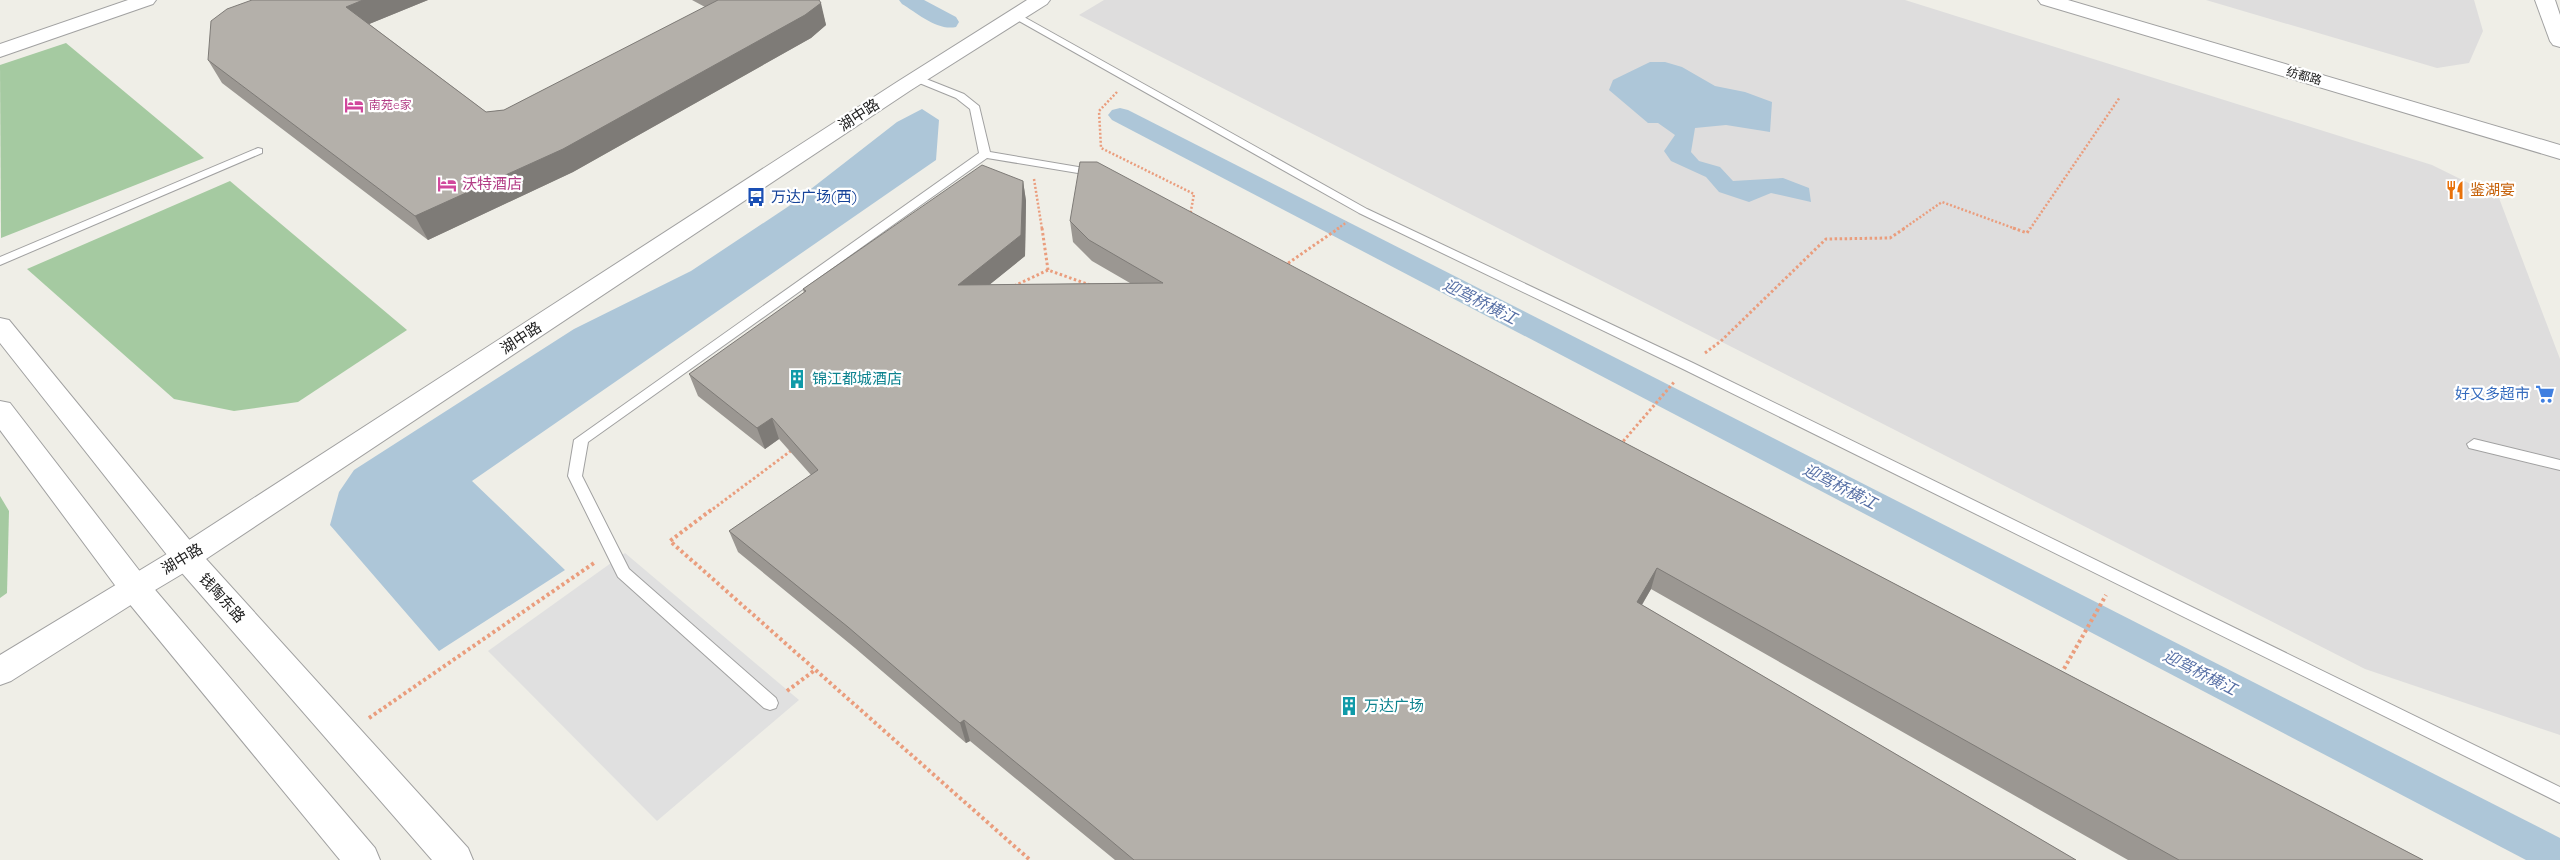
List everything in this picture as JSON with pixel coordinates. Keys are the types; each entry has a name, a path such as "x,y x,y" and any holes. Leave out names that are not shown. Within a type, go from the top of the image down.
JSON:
{"street":[{"path":"0,51 146,0"},
{"name":"湖中路","path":"0,672 134,587 186,558 916,78 1040,0"},
{"name":"纺都路","path":"2048,0 2560,152"},
{"path":"2545,0 2560,41"},
{"name":"钱陶东路","path":"0,326 186,558 455,860"},
{"path":"0,410 134,587 362,860"}],"lane":[{"path":"1015,15 1363,211 1688,366 2560,795"},
{"path":"916,78 960,96 976,108 985,154"},
{"path":"0,261 258,152"},
{"path":"770,704 623,574 576,476 581,440 985,154 1093,172 1111,181"},
{"path":"2474,444 2560,465"}],"path":[{"path":"1617,449 1688,366 1721,341 1826,239 1890,238 1942,202 2027,233 2120,97"},
{"path":"1109,99 1099,111 1101,148 1194,194 1189,223"},
{"path":"1032,163 1048,270"},
{"path":"1278,270 1348,222"},
{"path":"1011,287 1048,270 1092,286"},
{"path":"797,446 670,541 1030,860"},
{"path":"337,727 611,551"},
{"path":"2059,677 2117,578"},
{"path":"770,704 815,670"}],"shaded area":[{"path":"1104,0 1905,0 2432,165 2499,198 2560,359 2560,735 2365,669 1079,15"},
{"path":"2206,0 2474,0 2483,31 2469,63 2437,68"},
{"path":"625,553 799,700 657,821 488,651"}],"green space":[{"path":"66,43 204,158 1,238 0,65"},
{"path":"230,181 407,330 298,402 234,411 174,399 27,269"},
{"path":"0,496 9,511 7,593 0,598"}],"water":[{"path":"1650,62 1665,62 1682,67 1715,86 1745,92 1772,102 1770,132 1726,125 1695,128 1691,152 1699,161 1720,167 1733,181 1783,178 1809,188 1811,202 1771,193 1749,202 1719,192 1706,177 1671,161 1664,151 1675,135 1658,123 1648,123 1609,90 1613,80"},
{"path":"922,109 939,120 936,160 472,481 565,570 439,651 330,525 339,492 354,470 574,329 691,271 789,206 897,122"}],"building":[{"name":"南苑e家","path":"252,0 363,0 346,7 486,112 504,110 718,0 819,0 821,3 805,15 563,149 415,216 208,60 211,21 227,9"},
{"name":"万达广场","path":"1080,162 1097,162 1587,423 2423,860 2179,860 1657,568 1637,602 2076,860 1134,860 964,720 960,723 848,627 729,531 818,470 772,418 757,428 689,374 806,291 803,289 982,165 1023,181 1021,235 958,285 1163,283 1089,240 1070,221"}],"waterway":[{"path":"909,0 948,22"},
{"name":"迎驾桥横江","path":"1120,115 2560,858"}],"place":[{"name":"南苑e家","path":"354,105"},
{"name":"沃特酒店","path":"447,184"},
{"name":"鉴湖宴","path":"2455,190"},
{"name":"万达广场(西)","path":"756,197"},
{"name":"锦江都城酒店","path":"797,379"},
{"name":"好又多超市","path":"2545,394"},
{"name":"万达广场","path":"1349,706"}]}
